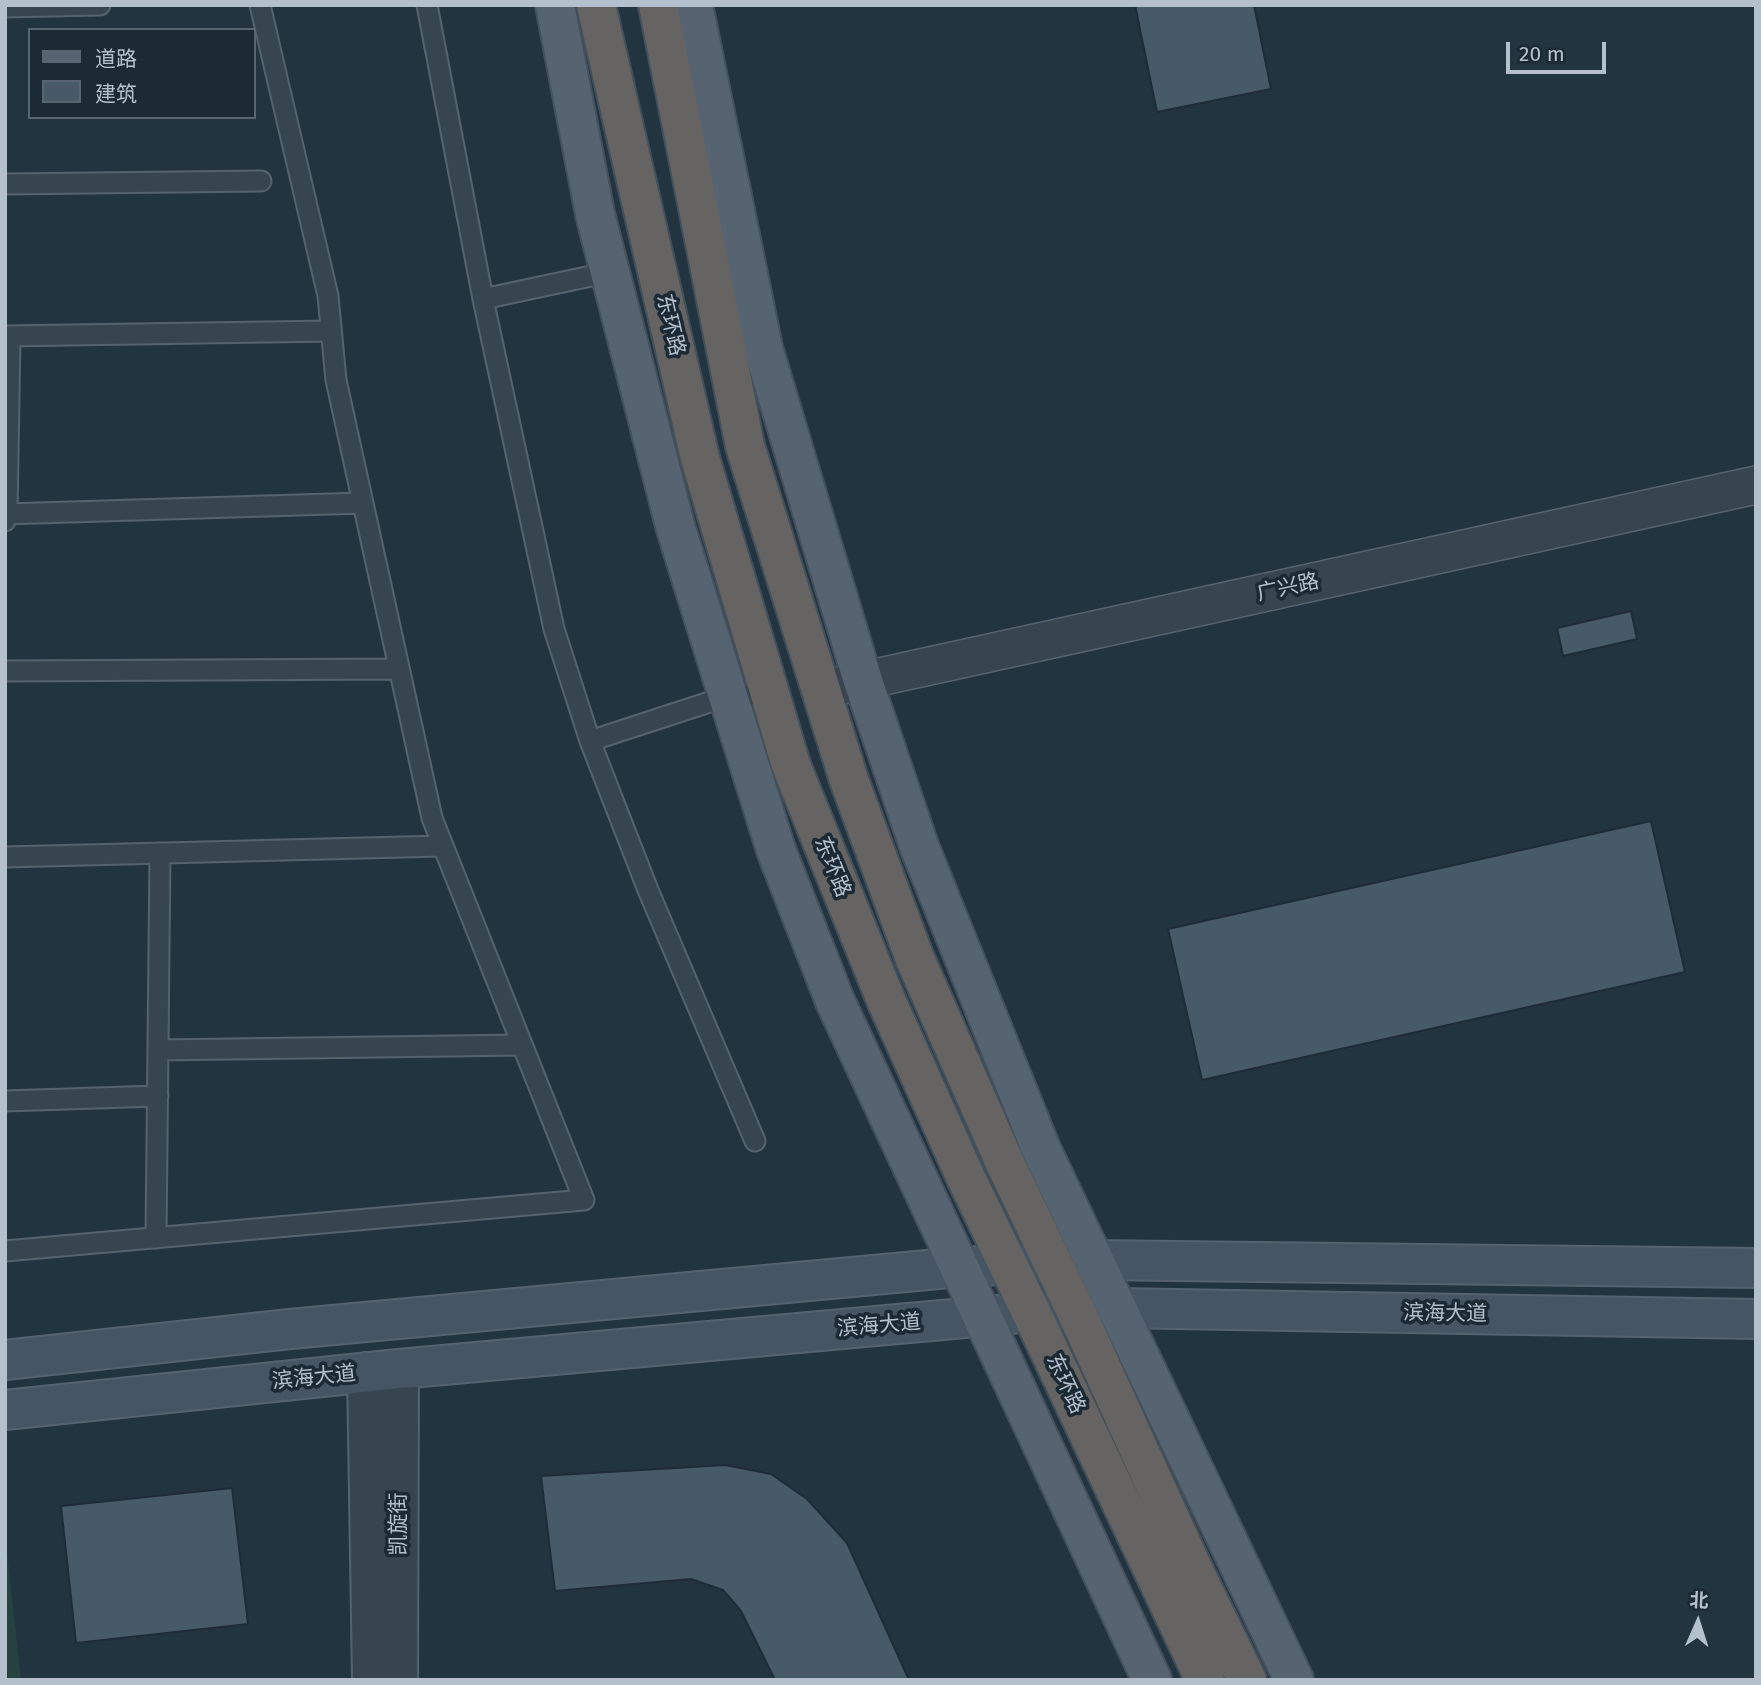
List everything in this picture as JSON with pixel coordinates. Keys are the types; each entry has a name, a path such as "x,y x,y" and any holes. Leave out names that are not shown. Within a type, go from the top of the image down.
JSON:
{"highway":[{"name":"东环路","path":"596,5 700,458 791,765 886,1000 966,1178 1205,1680"},
{"name":"东环路","path":"658,5 746,446 853,792 915,959 1005,1163 1247,1680"}],"main road":[{"path":"555,5 595,214 677,529 776,850 835,1001 1152,1680"},
{"path":"693,5 763,348 863,681 919,846 1041,1149 1294,1680"},
{"path":"5,1360 290,1329 1052,1262 1093,1260 1756,1268"},
{"name":"滨海大道","path":"5,1410 383,1371 1031,1312 1116,1308 1756,1319"}],"street":[{"name":"广兴路","path":"820,690 1756,485"},
{"name":"凯旋街","path":"372,1680 383,1371"},
{"name":"凯旋街","path":"383,1371 398,1680"}],"lane":[{"path":"5,7 100,5"},
{"path":"5,1251 584,1200 432,818 336,380 328,296 260,5"},
{"path":"427,5 484,299 554,629 590,741 648,890 755,1141"},
{"path":"5,184 261,181"},
{"path":"484,299 610,272"},
{"path":"331,331 8,336 6,516 363,503"},
{"path":"5,671 399,669"},
{"path":"590,741 728,696 770,694"},
{"path":"5,857 443,846"},
{"path":"156,1238 160,853"},
{"path":"158,1050 522,1045"},
{"path":"5,1101 158,1096"}],"green space":[{"path":"5,1534 21,1680 5,1680"}],"building":[{"path":"1135,5 1254,5 1271,89 1157,112"},
{"path":"1631,611 1637,639 1563,656 1557,628"},
{"path":"1651,821 1685,972 1202,1080 1168,929"},
{"path":"725,1465 771,1474 807,1499 847,1543 909,1680 775,1680 741,1611 723,1590 691,1579 555,1591 541,1476"},
{"path":"232,1488 248,1624 76,1643 61,1506"}]}
